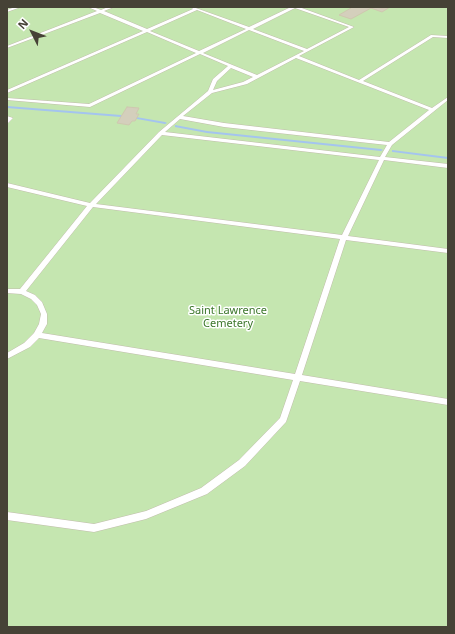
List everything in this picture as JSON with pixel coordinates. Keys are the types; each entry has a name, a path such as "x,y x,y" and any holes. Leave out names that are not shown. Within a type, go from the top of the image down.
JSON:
{"lane":[{"path":"7,12 19,7"},
{"path":"90,7 257,77"},
{"path":"7,47 112,7"},
{"path":"7,99 90,106 295,7 352,27 245,83 210,92 161,133 91,204 22,292"},
{"path":"7,92 147,31 194,8 306,50"},
{"path":"360,82 432,36 448,37"},
{"path":"295,56 433,110"},
{"path":"210,92 215,80 231,66"},
{"path":"7,516 94,528 146,515 204,491 242,463 283,420 344,238 382,158 390,144 448,98"},
{"path":"7,117 11,118 7,122"},
{"path":"179,117 224,125 390,144"},
{"path":"161,133 448,166"},
{"path":"7,185 91,204 448,252"},
{"path":"7,290 22,292 33,297 40,304 44,314 43,324 37,335 28,345 7,356"},
{"path":"37,335 448,402"}],"green space":[{"name":"Saint Lawrence Cemetery","path":"7,7 448,7 448,627 7,627"}],"building":[{"path":"347,7 373,7 351,19 339,15 351,8"},
{"path":"390,7 382,12 371,8"},
{"path":"127,107 139,108 136,114 139,114 135,121 132,121 129,125 117,123"}],"waterway":[{"path":"7,107 121,116"},
{"path":"137,118 165,123"},
{"path":"176,126 207,132 381,150"},
{"path":"393,151 448,158"}]}
